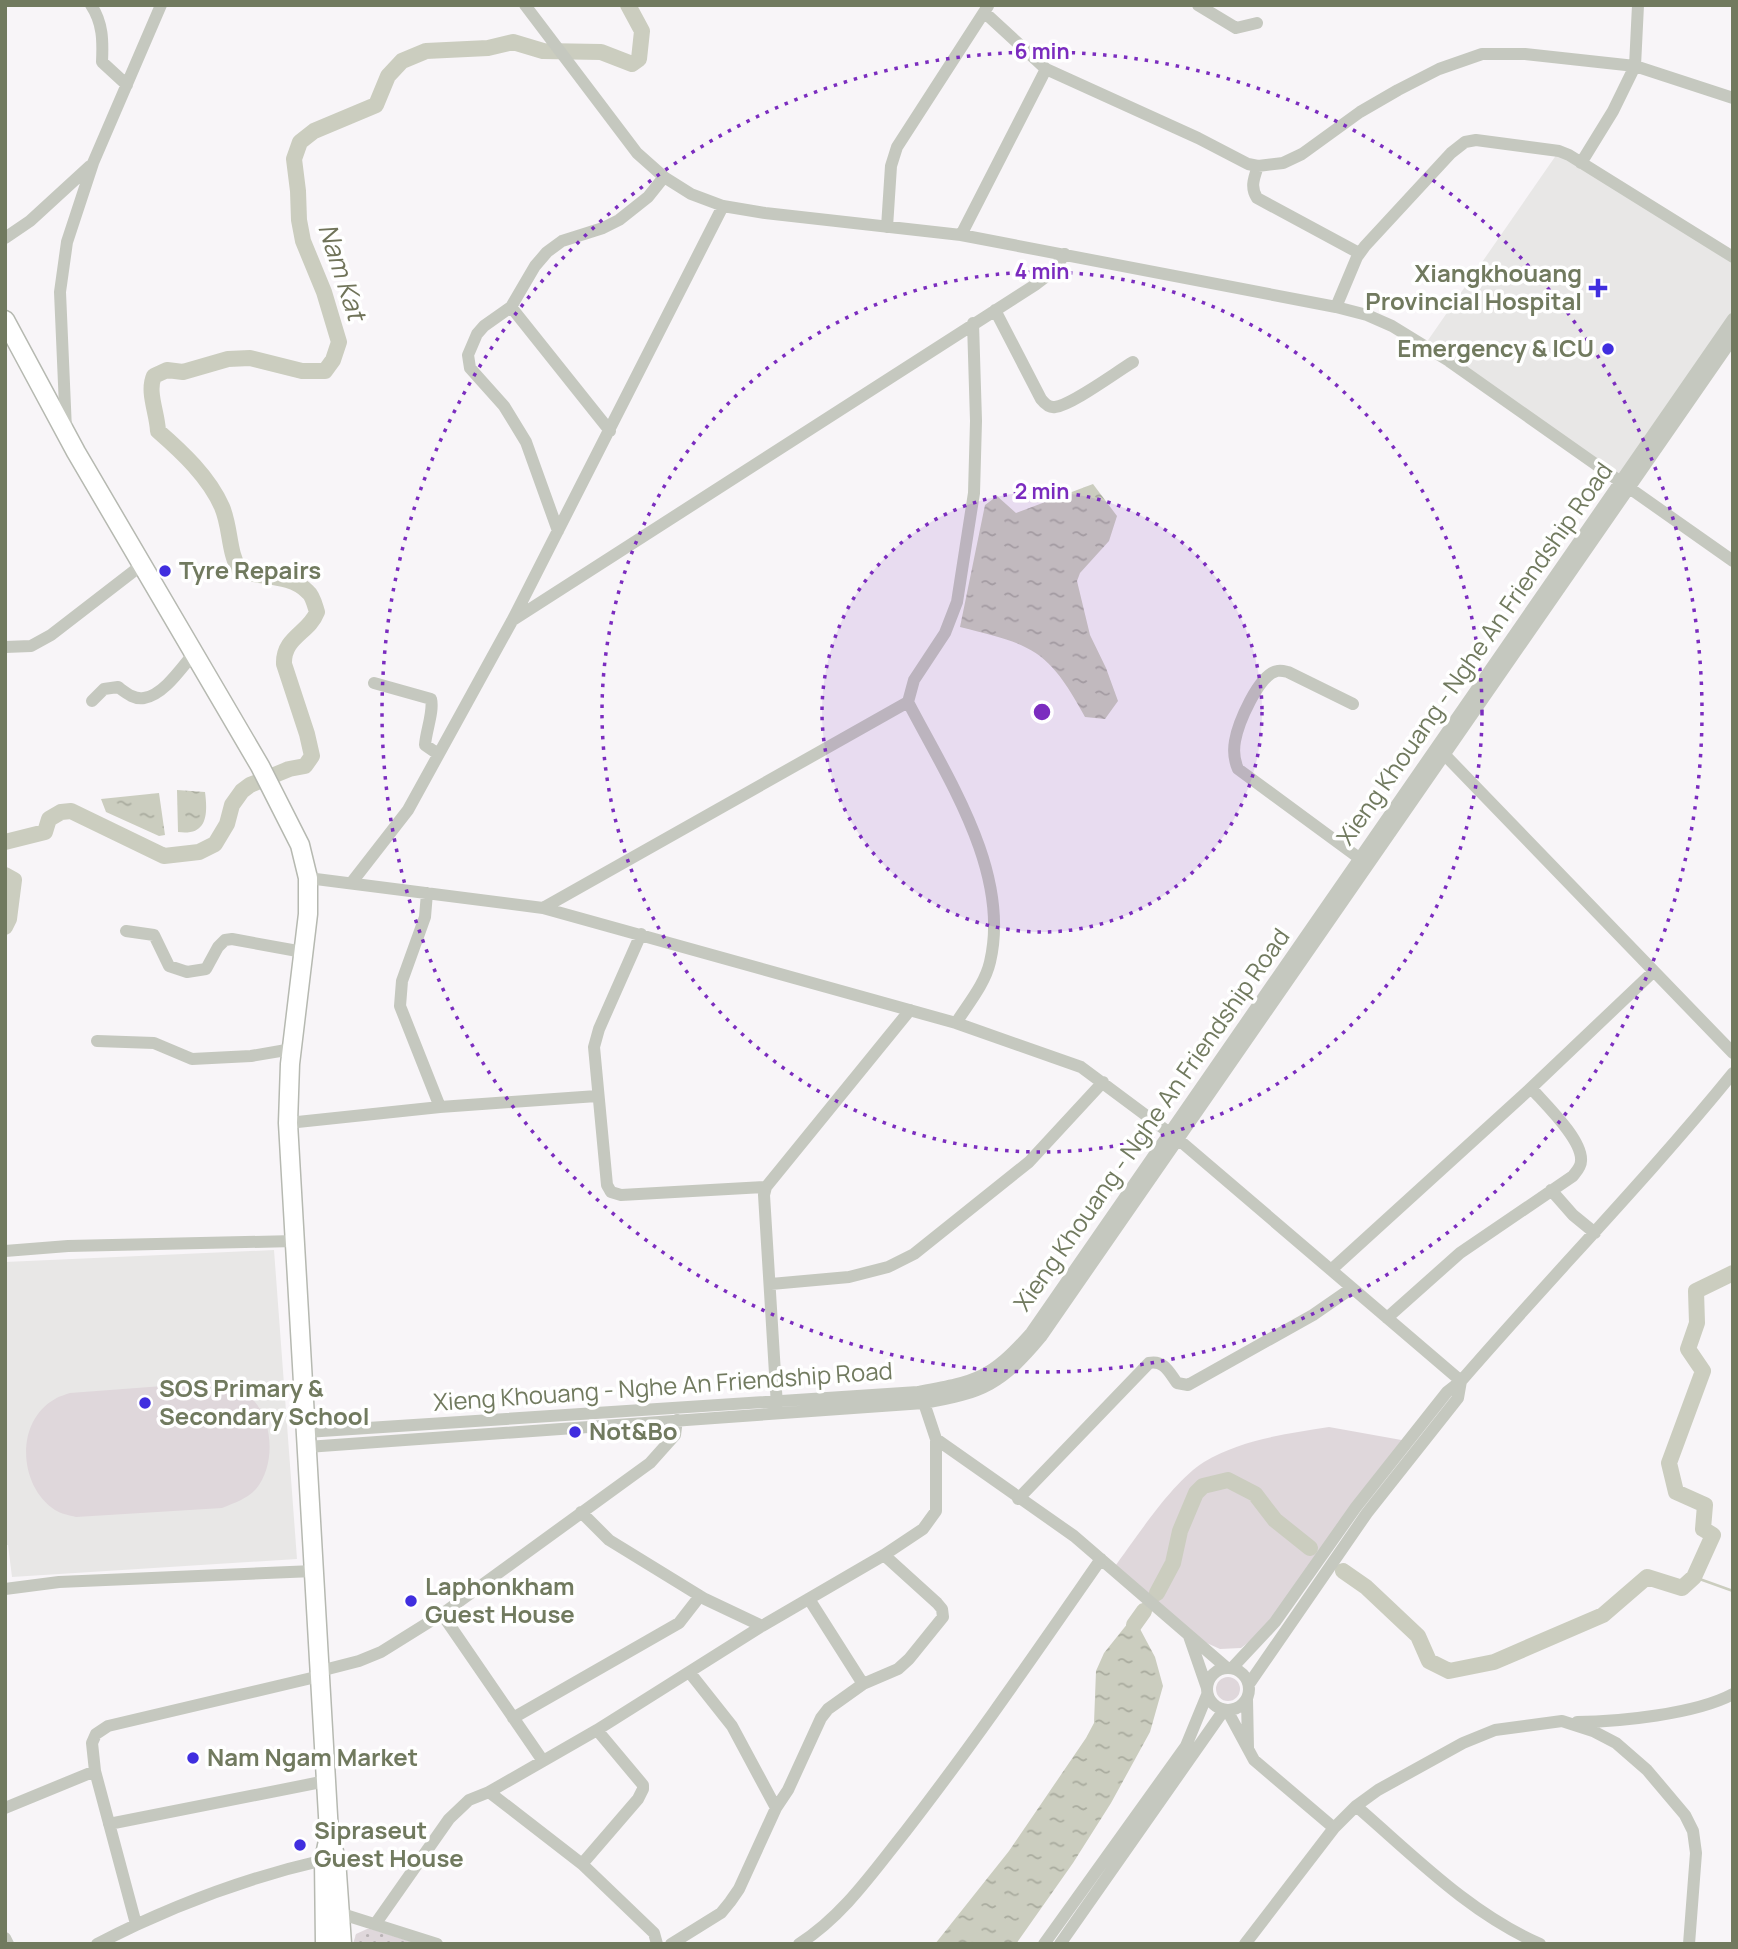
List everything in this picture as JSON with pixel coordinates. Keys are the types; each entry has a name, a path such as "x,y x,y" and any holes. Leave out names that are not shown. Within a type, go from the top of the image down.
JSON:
{"highway":[{"path":"5,320 66,434 271,786 300,845 308,878 308,914 292,1049 288,1123 329,1833 336,1859 342,1944"},
{"path":"325,1944 324,1860 329,1833"}],"street":[{"path":"91,5 99,18 103,41 102,62 127,85"},
{"path":"66,434 60,292 67,242 93,163 161,5"},
{"path":"525,5 636,153 664,177 691,194 723,206 765,213 961,235 1367,315 1392,326 1449,361 1733,561"},
{"path":"1198,5 1236,28 1257,23"},
{"path":"1581,163 1613,111 1635,66 1639,5"},
{"path":"887,227 891,166 897,146 986,9 1046,69 1071,83 1198,138 1248,164 1258,166 1283,163 1292,159 1398,90 1438,69 1482,54 1551,56 1635,66 1733,98"},
{"path":"961,235 1046,69"},
{"path":"1336,307 1359,253 1451,153 1465,142 1476,139 1559,151 1733,257"},
{"path":"5,238 30,221 93,163"},
{"path":"1258,166 1252,183 1252,191 1257,198 1359,253"},
{"path":"558,531 526,442 517,425 467,361 477,334 511,307 547,252 562,242 619,220 648,197 664,177"},
{"path":"352,882 408,810 512,621 723,206"},
{"path":"512,621 1035,285 1052,272 1065,254"},
{"path":"511,307 610,431"},
{"path":"995,310 1041,399 1053,408 1133,362"},
{"name":"Xieng Khouang - Nghe An Friendship Road","path":"307,1440 777,1406 918,1392 962,1384 985,1376 1010,1357 1031,1333 1175,1136 1625,484 1733,319"},
{"path":"956,1023 984,979 990,963 995,918 986,865 963,808 908,702 914,680 946,633 957,602 974,493 974,323"},
{"name":"Xieng Khouang - Nghe An Friendship Road","path":"1625,484 1733,338"},
{"path":"5,647 31,646 51,635 143,564"},
{"path":"92,701 104,689 118,687 142,699 158,692 195,653"},
{"path":"1353,704 1288,672 1277,671 1263,680 1242,717 1235,741 1234,759 1238,769 1359,858"},
{"path":"374,683 431,699 433,707 425,745 438,754"},
{"path":"543,908 908,702"},
{"path":"1441,750 1733,1053"},
{"name":"Xieng Khouang - Nghe An Friendship Road","path":"307,1440 677,1420 777,1406 924,1403 965,1396 992,1384 1020,1363 1041,1337 1359,858 1441,750"},
{"path":"308,878 543,908 956,1023 1081,1067 1175,1136 1461,1381"},
{"path":"427,893 425,917 402,981 401,1006 440,1107"},
{"path":"126,931 154,935 169,966 187,972 206,969 225,940 303,952"},
{"path":"641,934 599,1029 594,1047 607,1185 611,1192 621,1195 766,1187"},
{"path":"1331,1270 1531,1088 1653,972"},
{"path":"777,1406 764,1195 766,1187 910,1010"},
{"path":"97,1041 154,1043 192,1059 251,1056 292,1049"},
{"path":"1044,1944 1186,1746 1211,1676 1221,1669 1229,1668 1275,1622 1382,1474 1447,1392 1461,1381 1595,1233 1733,1073"},
{"path":"771,1284 849,1278 888,1267 914,1254 1029,1162 1103,1082"},
{"path":"1387,1318 1460,1253 1573,1176 1582,1160 1573,1139 1531,1088"},
{"path":"288,1123 440,1107 597,1096"},
{"path":"1551,1190 1573,1215 1595,1233"},
{"path":"5,1251 68,1246 295,1241"},
{"path":"1018,1499 1149,1363 1163,1364 1177,1383 1188,1385 1313,1315 1352,1288"},
{"path":"1248,1752 1249,1684 1367,1513 1458,1398 1461,1381"},
{"path":"376,1923 449,1819 469,1800 489,1792 597,1731 762,1626 884,1555 923,1529 936,1511 936,1438 924,1403"},
{"path":"136,1924 95,1771 92,1742 96,1734 108,1726 320,1673 381,1652 442,1614 650,1463 675,1435 677,1420"},
{"path":"936,1438 1018,1499 1074,1536 1229,1668 1244,1675 1249,1684"},
{"path":"581,1512 609,1539 699,1596 762,1626"},
{"path":"671,1944 721,1913 739,1889 776,1808 788,1790 821,1718 828,1709 863,1684 898,1669 943,1617 942,1609 937,1603 884,1555"},
{"path":"799,1944 820,1931 844,1908 961,1760 1101,1559"},
{"path":"5,1589 60,1582 314,1571"},
{"path":"513,1718 679,1623 699,1596"},
{"path":"809,1599 863,1684"},
{"path":"442,1614 543,1761"},
{"path":"1189,1635 1213,1705 1225,1710 1239,1707 1247,1699"},
{"path":"690,1673 732,1726 776,1808"},
{"path":"1245,1944 1334,1828 1356,1807 1378,1790 1463,1743 1495,1730 1562,1721 1612,1722 1693,1707 1733,1694"},
{"path":"1225,1710 1248,1752 1334,1828"},
{"path":"1060,1944 1225,1710"},
{"path":"1562,1721 1593,1731 1616,1743 1647,1770 1685,1815 1693,1832 1696,1853 1689,1944"},
{"path":"582,1864 638,1799 643,1789 643,1784 597,1731"},
{"path":"5,1808 95,1771"},
{"path":"109,1824 326,1781"},
{"path":"489,1792 582,1864 653,1933 657,1944"},
{"path":"1356,1807 1476,1909 1540,1944"},
{"path":"97,1944 136,1924 271,1872 324,1860"},
{"path":"339,1913 437,1944"},
{"path":"5,1938 8,1944"}],"shaded area":[{"name":"Xiangkhouang Provincial Hospital","path":"1559,151 1733,257 1733,319 1620,481 1424,346"},
{"name":"SOS Primary & Secondary School","path":"274,1250 297,1559 12,1577 8,1545 5,1545 5,1262"},
{"path":"216,1382 235,1387 249,1396 265,1420 269,1434 268,1464 263,1477 256,1489 244,1498 222,1508 76,1517 55,1510 43,1500 34,1486 28,1471 27,1438 42,1409 57,1398 70,1393"},
{"path":"1329,1427 1407,1441 1275,1622 1241,1648 1220,1649 1189,1635 1113,1569 1167,1496 1204,1462 1249,1443"},
{"path":"1223,1677 1233,1677 1240,1684 1240,1694 1233,1701 1223,1701 1216,1694 1216,1684"},
{"path":"367,1929 419,1944 353,1944 356,1934"}],"water":[{"path":"1093,484 1117,516 1109,541 1080,573 1077,581 1090,635 1118,701 1105,719 1085,717 1060,677 1036,653 1005,639 960,627 985,505 997,496 1016,513"},
{"path":"177,790 205,792 204,822 195,831 178,832"},
{"path":"159,793 165,835 159,836 106,812 101,799"},
{"path":"1128,1623 1139,1627 1155,1657 1163,1686 1150,1732 1111,1803 1016,1944 935,1944 1009,1851 1086,1738 1094,1723 1096,1671 1104,1653"}],"waterway":[{"name":"Nam Kat","path":"5,842 45,832 49,819 61,812 71,811 164,856 199,852 215,844 227,824 232,805 242,791 289,769 305,766 312,756 284,664 288,647 317,612 314,601 308,592 293,582 240,571 233,556 225,515 217,496 194,466 158,431 152,395 154,376 167,370 183,372 228,359 250,358 302,371 325,371 333,360 339,342 324,292 303,241 294,159 300,142 314,131 376,105 388,76 402,61 426,51 488,48 513,42 543,51 601,52 632,64 639,59 642,31 628,5"},
{"name":"Nam Kat","path":"5,875 14,880 9,919 5,927"},
{"path":"1343,1571 1366,1587 1418,1636 1429,1661 1449,1671 1494,1662 1603,1615 1647,1577 1682,1588 1694,1577 1713,1535 1703,1529 1705,1505 1676,1492 1669,1463 1703,1371 1688,1349 1697,1323 1696,1291 1733,1273"},
{"path":"1157,1593 1173,1563 1180,1531 1196,1493 1203,1486 1228,1480 1255,1494 1275,1520 1310,1548"},
{"path":"1694,1577 1733,1591"},
{"path":"1134,1625 1144,1611"}],"place":[{"name":"Xiangkhouang Provincial Hospital","path":"1598,288"},
{"name":"Emergency & ICU","path":"1608,349"},
{"name":"Tyre Repairs","path":"165,571"},
{"name":"SOS Primary & Secondary School","path":"145,1403"},
{"name":"Not&Bo","path":"575,1432"},
{"name":"Laphonkham Guest House","path":"411,1601"},
{"name":"Nam Ngam Market","path":"193,1758"},
{"name":"Sipraseut Guest House","path":"300,1845"}]}
